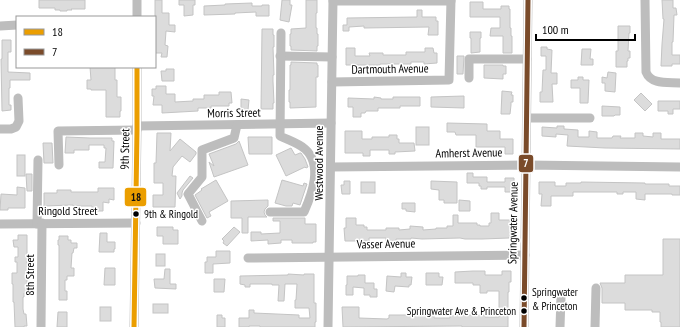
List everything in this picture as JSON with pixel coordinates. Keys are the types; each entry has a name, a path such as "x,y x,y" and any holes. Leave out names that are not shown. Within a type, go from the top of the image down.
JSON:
{"street":[{"path":"137,0 137,16"},
{"name":"Springwater Avenue","path":"524,327 528,0"},
{"path":"646,0 646,72 653,81 680,83"},
{"path":"333,1 451,1"},
{"name":"Westwood Avenue","path":"328,327 333,1"},
{"name":"Dartmouth Avenue","path":"332,82 449,80 451,1"},
{"path":"0,26 16,25"},
{"path":"270,212 304,212 311,194 314,176 312,162 307,151 302,146 280,136 281,33"},
{"path":"280,56 332,57"},
{"path":"468,78 469,59 528,59"},
{"name":"9th Street","path":"134,327 137,68"},
{"path":"0,129 12,129 16,127 19,121 18,98"},
{"path":"527,118 590,118"},
{"name":"Morris Street","path":"59,165 58,131 331,123"},
{"path":"202,221 188,194 202,176 202,150 234,138 237,125"},
{"name":"8th Street","path":"38,160 42,327"},
{"name":"Amherst Avenue","path":"314,176 331,173 526,165 680,167"},
{"name":"Ringold Street","path":"0,224 136,223"},
{"name":"Vasser Avenue","path":"248,258 525,255"},
{"path":"595,327 596,288"},
{"path":"560,327 561,297"}],"building":[{"path":"39,0 85,0 85,9 60,11 55,10 55,8 39,8"},
{"path":"155,0 162,0 162,13 169,13 169,25 175,25 175,32 166,31 165,45 168,46 167,57 161,57 162,53 156,53"},
{"path":"179,0 195,0 195,5 193,5 193,15 184,16 184,5 179,5"},
{"path":"282,0 290,0 290,5 292,5 289,22 280,20"},
{"path":"306,0 317,0 317,51 291,50 291,29 306,28"},
{"path":"662,0 673,0 673,8 676,8 677,15 674,15 672,55 680,55 680,64 672,64 672,66 661,66 664,19"},
{"path":"470,2 483,2 483,9 501,9 501,6 509,6 512,53 503,53 503,36 490,36 491,28 500,28 500,17 470,17"},
{"path":"252,3 252,6 269,5 269,16 256,16 256,12 204,15 204,6"},
{"path":"417,10 422,10 422,17 436,17 436,21 438,21 438,35 428,35 429,27 364,28 364,26 349,27 349,31 343,31 343,25 347,25 347,18 417,17"},
{"path":"618,26 630,26 628,51 630,51 630,58 628,58 627,61 627,67 616,67 616,51 618,51"},
{"path":"262,29 273,29 274,35 273,109 261,109"},
{"path":"470,32 481,32 480,52 471,53"},
{"path":"2,40 11,40 11,52 8,52 8,72 30,73 30,80 10,80 9,105 11,105 11,110 2,111 1,59"},
{"path":"541,47 547,47 547,49 552,50 551,73 557,73 557,84 552,84 553,102 540,102 543,70 546,70 546,56 541,56"},
{"path":"346,48 355,48 355,56 370,56 369,53 383,53 383,55 406,55 406,52 425,52 425,48 433,48 434,53 437,53 437,63 424,64 424,62 411,62 411,64 346,65"},
{"path":"582,49 591,49 590,59 593,59 593,65 581,65"},
{"path":"457,56 464,56 463,74 457,74"},
{"path":"291,62 317,63 318,77 316,77 316,107 290,108 289,90"},
{"path":"484,65 506,66 506,74 503,74 503,79 484,78"},
{"path":"90,68 115,68 117,97 121,97 120,117 106,117 106,90 87,89 87,80 91,80"},
{"path":"166,69 174,69 174,81 162,81 161,71 166,71"},
{"path":"608,72 616,73 615,92 605,91 605,83 602,83 602,77 607,78"},
{"path":"578,77 583,77 583,80 589,80 588,103 580,103 580,88 571,88 571,80 578,80"},
{"path":"156,86 166,86 166,94 175,94 175,102 193,101 193,99 204,99 204,95 219,95 219,92 231,92 232,103 229,103 229,106 198,108 198,111 162,113 162,105 153,105 154,96 152,96 152,89 156,89"},
{"path":"502,91 512,92 511,95 513,95 513,102 511,102 510,114 501,114"},
{"path":"641,93 652,104 645,111 634,100"},
{"path":"464,96 464,108 431,107 431,97"},
{"path":"374,97 381,99 393,99 393,97 420,97 420,106 378,108 378,111 366,111 365,113 361,113 361,117 353,117 353,107 348,107 348,98 374,99"},
{"path":"241,99 249,100 247,112 242,112 241,110"},
{"path":"658,101 680,101 680,109 673,109 673,114 668,114 668,111 658,111"},
{"path":"602,106 620,107 620,115 602,116"},
{"path":"447,123 487,124 487,131 500,131 500,139 513,139 513,154 505,154 505,147 476,147 476,135 456,135 455,132 447,132"},
{"path":"557,126 564,126 564,129 578,130 578,137 589,137 589,131 597,132 597,138 612,138 613,136 621,136 620,138 635,138 635,133 643,133 643,136 653,137 653,133 661,133 661,139 680,139 680,149 567,146 568,135 556,134 556,137 542,136 542,127 557,128"},
{"path":"416,127 429,127 429,145 416,145"},
{"path":"345,131 362,131 362,139 397,135 399,143 414,143 415,151 395,152 395,154 389,154 389,150 370,150 370,156 363,156 363,153 345,153"},
{"path":"157,133 171,133 170,151 180,139 196,152 190,162 182,156 173,167 172,176 176,176 175,207 153,207 153,195 163,195 163,183 154,183"},
{"path":"66,137 112,138 112,141 114,141 113,168 99,168 99,162 105,162 106,148 104,148 104,145 89,145 89,150 74,150 74,153 65,153"},
{"path":"248,137 272,137 272,154 249,154"},
{"path":"239,141 248,165 214,177 209,162 214,166 209,154 236,144"},
{"path":"43,143 52,143 53,163 44,163"},
{"path":"291,148 295,155 301,153 308,167 286,176 276,155"},
{"path":"17,155 25,155 25,176 17,176"},
{"path":"467,173 473,173 473,177 487,177 487,182 505,182 505,178 514,178 514,192 505,192 505,187 487,187 487,189 481,189 479,183 467,183"},
{"path":"26,174 32,174 32,191 27,191"},
{"path":"190,176 193,178 183,190 180,199 177,193"},
{"path":"216,180 228,201 209,212 211,216 207,218 195,195 202,190 201,189"},
{"path":"282,180 303,186 304,183 307,184 300,205 293,203 292,206 286,206 275,203"},
{"path":"344,181 350,181 350,194 342,194 341,185 344,185"},
{"path":"431,181 457,182 457,203 444,203 444,200 439,200 439,190 431,189"},
{"path":"361,182 375,182 375,193 361,193"},
{"path":"539,182 555,182 555,186 566,186 566,183 581,182 669,184 669,186 680,186 680,195 645,194 645,200 636,199 636,192 623,192 623,194 617,194 617,192 573,192 573,196 551,196 551,206 541,206 542,194 539,194"},
{"path":"17,187 25,188 25,208 8,208 8,210 0,210 1,194 17,195"},
{"path":"98,188 114,188 114,200 109,199 109,203 103,202 103,211 92,211 92,206 44,206 44,193 57,193 57,190 71,190 71,192 98,192"},
{"path":"268,200 268,206 264,212 267,217 248,217 248,233 242,233 242,218 231,218 231,201"},
{"path":"459,200 470,201 470,211 459,211"},
{"path":"402,203 415,203 415,212 402,209"},
{"path":"491,213 499,213 499,220 510,220 510,223 513,223 513,237 482,239 411,238 396,239 396,241 386,241 386,238 369,238 369,241 345,241 344,228 346,228 346,218 356,218 356,225 364,225 364,227 367,227 367,230 386,230 386,228 399,228 399,230 410,229 410,226 423,227 423,230 453,226 453,215 458,215 458,223 477,223 477,225 480,226 489,226 489,223 491,223"},
{"path":"273,218 305,218 305,224 316,224 316,242 292,243 292,240 281,240 281,243 268,244 268,240 251,241 251,232 261,232 261,234 280,233 280,221 273,221"},
{"path":"157,227 173,227 173,230 178,230 178,244 163,244 163,236 157,236"},
{"path":"234,227 240,232 227,246 223,243 224,241 222,239"},
{"path":"100,233 107,233 107,242 115,242 114,252 99,252"},
{"path":"18,235 27,235 27,293 24,293 23,297 23,309 24,314 26,314 27,326 24,327 15,327 13,302 12,273 17,273 17,262 15,262 15,257 18,257 18,247 14,247 13,240 18,240"},
{"path":"59,236 68,236 68,240 71,240 71,243 77,243 77,248 74,248 72,253 71,268 74,268 74,276 67,276 67,280 65,280 67,300 59,300"},
{"path":"663,239 680,239 680,327 661,327 660,312 652,312 652,310 625,310 625,303 602,303 602,288 600,283 625,283 625,275 663,275"},
{"path":"216,251 230,251 230,263 213,264 213,273 205,273 205,262 207,262 207,257 216,257"},
{"path":"156,254 165,254 165,266 156,266"},
{"path":"105,268 115,268 115,285 104,285"},
{"path":"165,269 170,269 170,284 176,284 176,289 155,288 154,279 164,279"},
{"path":"485,271 485,275 502,275 502,271 511,271 511,282 509,282 508,292 508,327 343,327 342,307 359,307 359,318 387,319 389,318 389,315 426,315 434,316 434,318 450,318 450,316 458,315 485,315 485,317 499,317 499,291 487,291 487,293 480,293 480,285 473,285 473,283 455,283 455,272"},
{"path":"401,273 406,273 406,277 412,277 411,285 409,285 409,287 395,286 394,292 386,291 387,276 401,277"},
{"path":"426,273 439,273 439,277 443,277 442,285 426,285"},
{"path":"314,274 314,303 316,303 315,327 239,327 239,318 249,318 249,310 254,310 254,313 299,315 299,318 310,318 309,308 295,308 297,284 285,284 284,301 278,301 279,285 250,284 250,287 245,287 245,285 240,284 240,276"},
{"path":"365,275 365,283 374,283 374,289 377,289 377,297 364,295 364,288 353,287 353,295 346,295 347,276"},
{"path":"214,279 225,279 224,292 214,292"},
{"path":"153,304 168,304 168,313 153,313"},
{"path":"100,307 111,307 111,321 100,321"},
{"path":"58,312 67,312 67,327 57,327"},
{"path":"217,315 222,315 222,318 225,318 225,327 217,327"}],"transit line":[{"name":"7","path":"524,327 528,0"},
{"name":"18","path":"134,327 137,68"}],"place":[{"name":"9th & Ringold","path":"136,214"},
{"name":"Springwater & Princeton","path":"524,298"},
{"name":"Springwater Ave & Princeton","path":"524,311"}]}
